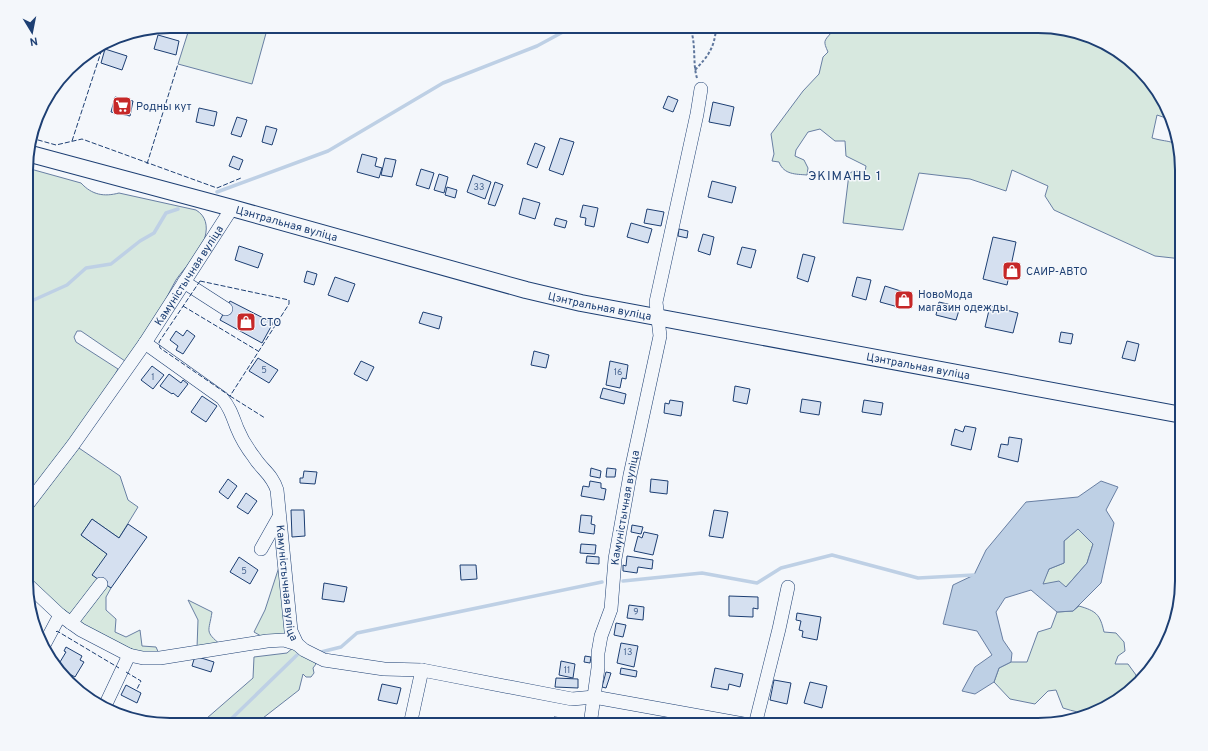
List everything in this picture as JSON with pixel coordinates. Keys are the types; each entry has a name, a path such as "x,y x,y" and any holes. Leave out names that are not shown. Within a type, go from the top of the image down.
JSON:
{"main road":[{"name":"Цэнтральная вуліца","path":"34,155 232,208 526,290 581,303 1175,414"}],"street":[{"name":"Камуністычная вуліца","path":"591,718 598,668 598,653 601,636 611,609 615,559 630,475 660,336 656,302 698,114 701,89"},
{"name":"Камуністычная вуліца","path":"33,497 145,343 232,208"},
{"path":"184,282 226,309"},
{"name":"Камуністычная вуліца","path":"145,343 222,398 229,407 244,444 255,459 268,472 274,482 277,490 278,517 288,615 291,631 298,644 304,650 324,660 384,669 422,670 572,699 594,697 710,718"},
{"path":"261,550 278,517"},
{"path":"47,642 66,619 101,584"},
{"path":"757,718 779,630 788,587"},
{"path":"33,590 66,619 81,630 129,655 143,658 160,658 267,641 284,640 298,644"},
{"path":"107,703 129,655"},
{"path":"412,718 422,670"}],"path":[{"path":"692,33 695,70 701,89"},
{"path":"695,70 708,55 716,33"}],"shaded area":[{"path":"188,33 266,33 252,84 178,64"},
{"path":"831,33 1056,34 1082,40 1099,47 1114,56 1141,80 1152,94 1164,118 1157,115 1152,138 1172,143 1175,161 1175,258 1155,256 1054,210 1045,196 1048,186 1012,170 1006,191 970,179 919,173 903,230 843,223 849,174 853,171 865,172 866,166 846,156 845,141 835,141 820,129 808,132 796,150 795,156 804,160 808,168 807,175 787,172 779,162 772,161 774,154 771,134 803,91 819,74 823,57 828,52 825,46 825,41"},
{"path":"33,170 81,183 89,190 98,194 108,195 119,193 196,210 204,218 206,229 205,237 200,249 176,280 159,313 125,361 81,331 77,331 74,337 76,342 118,369 107,390 33,491"},
{"path":"76,446 120,476 128,500 138,507 119,538 92,519 81,535 107,554 100,580 69,616 33,585 33,502"},
{"path":"1078,529 1093,544 1087,563 1066,587 1042,584 1049,569 1064,563 1064,541"},
{"path":"279,567 286,617 316,664 313,668 314,673 311,677 306,677 303,674 299,690 263,718 207,718 253,678 254,657 287,653 295,646 261,636 254,632 265,610"},
{"path":"105,583 111,588 106,597 106,610 116,619 115,632 126,637 140,630 142,646 156,647 160,656 143,656 77,623"},
{"path":"188,600 212,612 209,631 212,637 221,645 197,648 198,620"},
{"path":"1079,606 1090,610 1099,617 1104,632 1116,633 1124,642 1125,651 1118,656 1115,664 1128,664 1136,676 1121,690 1106,700 1078,712 1063,708 1056,690 1048,691 1035,704 1010,699 994,682 999,668 1011,662 1027,662 1038,632 1051,628 1057,612 1073,611"}],"water":[{"path":"1101,481 1118,487 1106,510 1114,523 1101,583 1073,611 1057,612 1031,590 1005,598 996,612 1003,640 1012,653 1011,662 999,668 994,682 975,694 962,691 975,667 992,655 977,631 943,624 953,585 974,575 986,550 1026,502 1078,497","holes":["1078,529 1093,544 1087,563 1066,587 1059,581 1043,584 1049,569 1064,563 1064,541"]}],"building":[{"path":"158,35 179,41 176,55 154,49"},
{"path":"105,49 127,56 122,70 101,63"},
{"path":"668,96 678,100 673,112 663,108"},
{"name":"Родны кут","path":"115,97 133,101 130,116 111,112"},
{"path":"713,102 734,107 730,126 709,122"},
{"path":"199,108 217,112 214,126 196,122"},
{"path":"237,117 247,120 241,137 231,134"},
{"path":"266,126 277,129 272,145 262,142"},
{"path":"560,138 574,142 563,175 549,170"},
{"path":"535,143 545,147 537,168 527,164"},
{"path":"362,154 377,158 375,166 382,168 379,178 357,172"},
{"path":"233,156 243,160 239,170 229,166"},
{"path":"385,158 396,160 392,177 381,175"},
{"path":"421,169 434,173 429,189 416,185"},
{"path":"439,174 448,177 444,193 434,190"},
{"path":"473,175 491,182 485,199 467,192"},
{"path":"712,181 736,187 732,203 708,197"},
{"path":"495,182 503,185 495,206 488,204"},
{"path":"447,187 457,190 455,198 445,195"},
{"path":"523,198 540,203 535,219 519,214"},
{"path":"583,205 598,208 594,227 585,225 586,218 580,217"},
{"path":"647,209 664,212 661,226 644,223"},
{"path":"556,218 567,221 565,228 554,225"},
{"path":"631,223 652,229 648,243 627,237"},
{"path":"679,229 688,231 687,238 678,236"},
{"path":"703,234 714,237 710,255 698,251"},
{"path":"993,237 1016,242 1007,285 983,279"},
{"path":"239,246 263,254 258,268 235,260"},
{"path":"742,247 756,250 751,268 737,264"},
{"path":"803,254 815,257 808,282 797,278"},
{"path":"307,271 317,274 314,285 304,282"},
{"path":"335,277 355,284 348,302 328,295"},
{"path":"857,277 871,280 866,300 852,296"},
{"path":"885,286 907,293 902,308 880,302"},
{"name":"СТО","path":"230,301 273,323 262,343 220,320"},
{"path":"939,302 960,307 956,320 936,315"},
{"path":"990,306 1018,313 1013,333 985,327"},
{"path":"423,312 442,317 439,329 419,323"},
{"path":"187,330 195,336 183,354 176,350 178,346 170,340 176,331 183,336"},
{"path":"1061,332 1073,334 1071,344 1059,342"},
{"path":"1127,341 1139,344 1135,361 1122,358"},
{"path":"534,351 549,355 546,368 531,365"},
{"path":"258,358 278,370 269,383 249,371"},
{"path":"361,361 374,367 367,381 354,374"},
{"path":"610,361 628,365 626,379 622,378 620,388 606,385"},
{"path":"152,366 164,375 153,389 141,380"},
{"path":"169,374 181,383 183,380 188,384 178,397 160,386"},
{"path":"735,386 750,389 747,404 733,401"},
{"path":"603,388 626,394 624,404 600,398"},
{"path":"202,396 217,406 206,422 191,412"},
{"path":"802,399 821,402 819,415 800,412"},
{"path":"670,400 683,402 681,416 664,413 665,403 669,404"},
{"path":"864,400 883,403 881,415 862,412"},
{"path":"965,426 976,428 971,450 951,445 955,429 963,432"},
{"path":"1009,437 1022,439 1018,462 998,457 1001,444 1008,445"},
{"path":"591,468 601,471 600,478 590,476"},
{"path":"607,468 616,469 615,477 606,477"},
{"path":"304,471 317,472 315,484 300,483 300,478 303,478"},
{"path":"228,479 237,486 228,499 219,492"},
{"path":"651,479 668,481 667,494 650,492"},
{"path":"590,481 601,483 601,488 606,489 604,500 581,496 583,486 589,487"},
{"path":"246,493 257,501 248,514 237,507"},
{"path":"291,510 304,510 305,536 292,537"},
{"path":"714,510 728,512 723,538 709,536"},
{"path":"581,515 592,516 591,524 595,525 594,534 579,532"},
{"path":"92,519 119,538 128,524 147,537 111,588 92,575 107,554 81,535"},
{"path":"632,525 643,527 641,534 631,532"},
{"path":"644,532 658,535 653,555 634,551 638,536 642,538"},
{"path":"581,544 596,545 595,554 580,553"},
{"path":"587,556 599,557 599,564 586,563"},
{"path":"627,556 653,560 652,569 638,567 637,573 623,571 623,565 626,566"},
{"path":"239,557 258,570 250,584 230,572"},
{"path":"460,565 476,565 477,579 461,580"},
{"path":"324,583 347,587 344,602 322,599"},
{"path":"729,596 758,597 758,609 753,608 753,617 729,616"},
{"path":"629,605 644,607 643,620 627,618"},
{"path":"797,613 821,617 817,640 802,637 803,631 799,630 801,621 796,620"},
{"path":"616,623 626,625 623,637 614,635"},
{"path":"621,643 638,646 634,667 617,663"},
{"path":"66,647 82,656 80,660 84,662 75,677 70,674 60,662 66,652 64,651"},
{"path":"195,656 214,662 211,672 192,666"},
{"path":"585,656 591,657 590,663 584,662"},
{"path":"561,661 575,664 573,678 559,675"},
{"path":"621,668 637,671 636,677 620,674"},
{"path":"715,668 743,674 740,687 729,684 728,690 711,687"},
{"path":"606,672 611,673 606,688 602,687"},
{"path":"556,678 578,679 578,688 555,687"},
{"path":"774,680 791,683 787,704 770,700"},
{"path":"810,682 827,686 822,708 804,703"},
{"path":"382,684 401,688 397,704 378,700"},
{"path":"126,685 141,693 137,703 121,695"}],"waterway":[{"path":"217,192 328,151 443,83 537,46 561,33"},
{"path":"33,300 67,285 86,268 111,264 140,241 154,233 166,213 178,209"},
{"path":"623,581 702,573 757,583 781,568 832,555 918,578 974,575"},
{"path":"321,652 341,647 357,633 602,582"},
{"path":"232,718 297,655"}],"fence":[{"path":"72,141 101,51"},
{"path":"147,164 178,64"},
{"path":"37,140 56,145 82,139 217,188 241,178"},
{"path":"200,281 289,300 289,304 230,396 160,348 159,342 200,281"},
{"path":"183,306 258,351"},
{"path":"230,396 265,418"},
{"path":"56,632 57,631 119,668"},
{"path":"126,672 141,681 136,691"}],"place":[{"name":"Родны кут","path":"122,106"},
{"name":"САИР-АВТО","path":"1012,271"},
{"name":"НовоМода магазин одежды","path":"904,300"},
{"name":"СТО","path":"246,322"}],"district":[{"name":"ЭКІМАНЬ 1","path":"845,175"}]}
